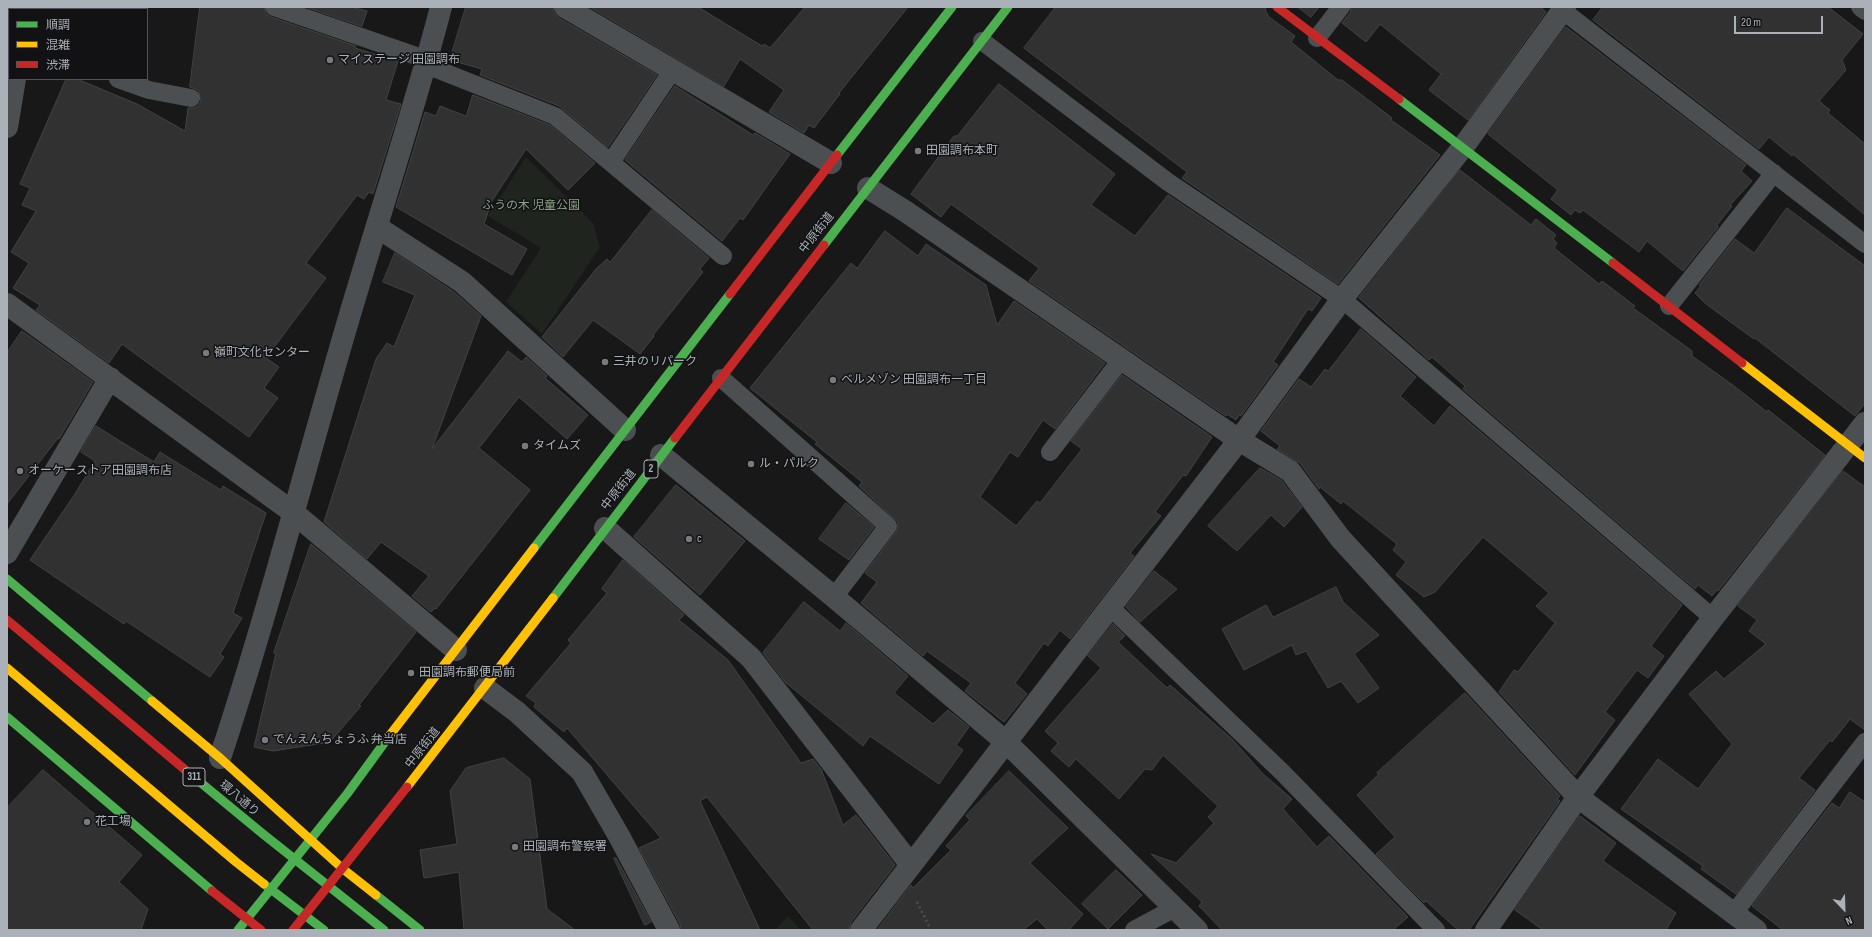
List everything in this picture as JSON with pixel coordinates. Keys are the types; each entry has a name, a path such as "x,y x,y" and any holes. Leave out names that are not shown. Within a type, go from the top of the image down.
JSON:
{"main road":[{"path":"238,930 246,918 311,839 952,7"},
{"name":"中原街道","path":"293,930 344,869 485,688 661,455 1008,7"},
{"path":"1277,7 1463,147 1865,458"},
{"path":"7,579 220,758 344,869 420,930"},
{"name":"環八通り","path":"7,620 263,834 384,930"},
{"path":"7,668 236,862 324,930"},
{"path":"7,717 196,879 261,930"}],"street":[{"path":"220,758 294,513 346,327 427,62 441,7"},
{"path":"565,7 831,163"},
{"path":"861,930 1239,440 1342,299 1463,147 1564,8"},
{"path":"7,127 15,80"},
{"path":"868,188 905,211 1239,440 1290,471 1340,538 1578,797 1756,930"},
{"path":"377,227 462,282 625,430"},
{"path":"7,304 294,513 456,650"},
{"path":"7,553 110,378"},
{"path":"1486,930 1578,797 1713,618 1865,423"},
{"path":"661,455 834,597 1006,742 1197,930"},
{"path":"606,528 751,658 911,865"},
{"path":"485,688 517,712 582,772 619,836 669,930"}],"lane":[{"path":"274,7 427,62 555,116 723,256"},
{"path":"1317,38 1341,7"},
{"path":"1860,7 1865,11"},
{"path":"1564,8 1865,244"},
{"path":"982,41 1168,182 1342,299 1713,618"},
{"path":"610,162 672,71"},
{"path":"121,80 149,90 191,98"},
{"path":"1669,306 1774,173"},
{"path":"1050,452 1121,360"},
{"path":"721,378 888,526 834,597"},
{"path":"1110,607 1283,772 1436,930"},
{"path":"1734,913 1865,742"},
{"path":"1134,930 1175,908"}],"green space":[{"name":"ふうの木 児童公園","path":"526,157 593,223 600,247 542,334 506,302 541,248 488,216"},
{"path":"788,916 801,930 775,930"}],"building":[{"path":"200,7 264,7 266,14 271,17 356,46 355,48 398,61 386,100 401,104 373,194 369,192 364,199 357,195 306,263 326,278 266,358 279,367 264,388 278,398 249,437 122,344 109,363 36,310 40,305 13,288 29,263 11,252 36,211 22,205 30,188 20,184 66,80 79,80 137,104 185,131 188,108 195,108 199,105 201,100 198,90 190,87"},
{"path":"306,7 351,7 367,11 362,26"},
{"path":"466,7 553,7 554,13 559,18 657,75 608,147 559,106 480,75 482,69 450,60"},
{"path":"590,7 698,7 762,46 764,44 770,48 805,7 908,7 839,93 840,94 814,128 809,125 804,133 769,112 784,90 740,59 724,86"},
{"path":"1056,7 1265,7 1269,17 1295,36 1291,42 1338,80 1342,80 1392,118 1391,120 1440,155 1338,284 1182,178 1187,172 1024,48"},
{"path":"1298,7 1319,7 1311,17"},
{"path":"1351,7 1540,7 1546,12 1468,120 1429,90 1441,74 1380,24 1366,42 1342,23 1350,13"},
{"path":"1603,7 1828,7 1863,34 1842,60 1846,70 1819,101 1830,110 1828,113 1865,144 1865,215 1793,154 1792,156 1769,137 1759,149 1593,20"},
{"path":"1566,27 1746,165 1741,171 1752,181 1730,205 1732,206 1717,225 1718,227 1683,271 1647,241 1639,252 1583,210 1580,213 1575,210 1571,215 1551,199 1558,190 1488,134"},
{"path":"999,84 1115,174 1091,205 1135,236 1168,195 1321,298 1312,311 1308,309 1273,362 1278,365 1241,416 1239,415 1236,420 1227,414 1226,416 1029,281 1039,268 951,204 941,217 911,194 954,136 957,136"},
{"path":"675,86 753,135 755,133 790,154 743,220 740,218 722,241 625,160"},
{"path":"473,95 550,125 595,163 568,190 526,149 492,201 484,224 527,249 512,275 396,207 425,112 436,116 440,106 466,116"},
{"path":"1460,170 1531,225 1536,219 1556,235 1553,239 1557,243 1554,248 1599,284 1602,281 1635,306 1633,308 1692,351 1692,356 1767,412 1768,410 1825,455 1718,591 1717,590 1712,596 1698,585 1695,589 1463,389 1465,386 1432,357 1429,360 1359,298"},
{"path":"1787,208 1865,266 1865,403 1855,416 1755,338 1754,339 1706,304 1695,293 1701,286 1699,285 1735,239 1754,253"},
{"path":"652,210 709,258 700,269 703,272 653,335 654,336 640,354 593,320 563,357 542,337 596,269 607,259 610,262"},
{"path":"885,231 918,256 926,244 986,285 997,325 1014,301 1105,363 1055,429 1043,420 1018,457 1010,452 980,497 1016,526 1037,501 1040,503 1082,449 1071,441 1122,375 1212,437 1186,476 1183,475 1155,512 1161,516 1130,553 1134,556 1070,639 1060,630 1048,646 1044,643 1015,683 1027,694 1004,722 965,691 971,683 927,651 923,656 861,603 877,582 865,573 896,532 898,522 859,486 862,482 815,444 817,442 750,388 851,263 857,268"},
{"path":"395,253 454,292 481,316 432,449 508,351 522,362 526,357 547,376 545,378 588,415 567,439 519,397 479,448 530,490 436,609 435,608 431,612 412,596 429,576 381,542 367,559 324,522 376,359 387,343 394,347 415,295 383,282"},
{"path":"1361,329 1416,377 1400,396 1434,426 1450,406 1682,605 1651,646 1664,656 1648,678 1637,670 1605,712 1615,720 1575,775 1499,692 1514,670 1518,672 1555,623 1536,606 1549,593 1483,537 1435,592 1424,597 1396,575 1406,562 1393,550 1397,544 1343,501 1341,504 1320,487 1319,489 1300,463 1277,449 1280,446 1261,431 1299,379 1311,387 1325,369 1328,371"},
{"path":"22,331 93,382 59,439 58,438 7,504 7,353"},
{"path":"96,426 154,462 160,452 221,490 223,486 266,513 233,613 242,618 220,654 224,657 210,677 126,621 124,624 30,560 75,494 95,461 81,452"},
{"path":"1260,468 1281,480 1302,507 1284,527 1271,515 1237,551 1208,526"},
{"path":"1843,471 1865,487 1865,730 1850,719 1832,742 1830,740 1799,778 1815,790 1736,894 1701,869 1703,866 1621,809 1658,759 1698,789 1732,744 1689,694 1716,671 1724,679 1766,644 1749,631 1757,620 1738,606"},
{"name":"c","path":"676,485 745,541 700,595 634,537"},
{"path":"846,503 874,527 849,560 819,539"},
{"path":"311,544 416,632 359,705 361,706 330,742 273,751 254,747 276,653 274,653"},
{"path":"623,560 684,615 679,620 728,660 801,763 813,759 821,769 843,825 856,815 895,865 851,922 849,930 813,930 707,797 700,801 760,930 681,930 680,924 639,848 661,838 567,728 564,732 534,707 536,703 526,696 571,643 568,640 607,593 602,589"},
{"path":"1154,571 1177,589 1140,622 1126,607"},
{"path":"1336,587 1343,602 1379,635 1354,654 1379,688 1358,703 1341,681 1328,688 1306,651 1296,655 1292,645 1244,670 1222,629 1266,605 1273,617"},
{"path":"804,602 840,631 846,623 908,676 894,693 933,724 948,710 969,727 956,745 963,750 939,784 870,736 863,746 785,682 763,653"},
{"path":"1113,624 1125,636 1118,642 1167,688 1170,685 1233,740 1262,773 1292,799 1283,809 1317,847 1329,836 1408,917 1393,930 1222,930 1199,906 1202,902 1151,854 1176,863 1214,823 1208,817 1218,806 1163,755 1152,770 1145,769 1119,799 1076,759 1069,767 1051,751 1058,743 1045,731 1101,668 1088,656"},
{"path":"1465,693 1560,796 1557,799 1560,801 1469,930 1458,930 1426,901 1424,903 1376,854 1395,837 1357,795 1379,774 1377,773"},
{"name":"田園調布警察署","path":"504,758 530,779 547,909 575,930 464,930 459,872 424,878 420,850 457,844 450,791 466,768"},
{"path":"43,770 142,855 119,882 148,909 141,930 7,930 7,808"},
{"path":"1009,771 1068,828 1030,863 1083,914 1069,930 1048,930 1037,919 1023,930 877,930 911,885 913,888 951,850 946,846 970,820 966,816"},
{"path":"1850,792 1865,802 1865,930 1783,930 1752,906 1832,803 1839,808"},
{"path":"1580,816 1616,843 1603,861 1676,913 1666,930 1543,930 1515,910"},
{"path":"614,858 616,858 651,922 645,925"},
{"path":"1116,870 1142,895 1108,929 1082,904"}],"traffic: fast":[{"path":"837,155 952,7"},
{"path":"824,245 1008,7"},
{"path":"1399,99 1613,263"},
{"path":"534,548 730,294"},
{"path":"553,598 675,438"},
{"path":"7,579 152,701"},
{"path":"7,717 212,891"},
{"path":"238,930 347,794 390,735"},
{"path":"189,773 384,930"},
{"path":"264,884 324,930"},
{"path":"376,895 420,930"}],"traffic: slow":[{"path":"1742,363 1865,458"},
{"path":"390,735 534,548"},
{"path":"407,787 553,598"},
{"path":"7,668 264,884"},
{"path":"152,701 220,758 343,869 376,895"}],"traffic: jam":[{"path":"1277,7 1399,99"},
{"path":"730,294 837,155"},
{"path":"675,438 824,245"},
{"path":"1613,263 1742,363"},
{"path":"7,620 189,773"},
{"path":"293,930 407,787"},
{"path":"212,891 261,930"}],"place":[{"name":"マイステージ 田園調布","path":"330,60"},
{"name":"田園調布本町","path":"918,151"},
{"name":"嶺町文化センター","path":"206,353"},
{"name":"三井のリパーク","path":"605,362"},
{"name":"ベルメゾン 田園調布一丁目","path":"833,380"},
{"name":"タイムズ","path":"525,446"},
{"name":"ル・パルク","path":"751,464"},
{"name":"オーケーストア田園調布店","path":"20,471"},
{"name":"c","path":"689,539"},
{"name":"田園調布郵便局前","path":"411,673"},
{"name":"でんえんちょうふ 弁当店","path":"265,740"},
{"name":"花工場","path":"87,822"},
{"name":"田園調布警察署","path":"515,847"}]}
